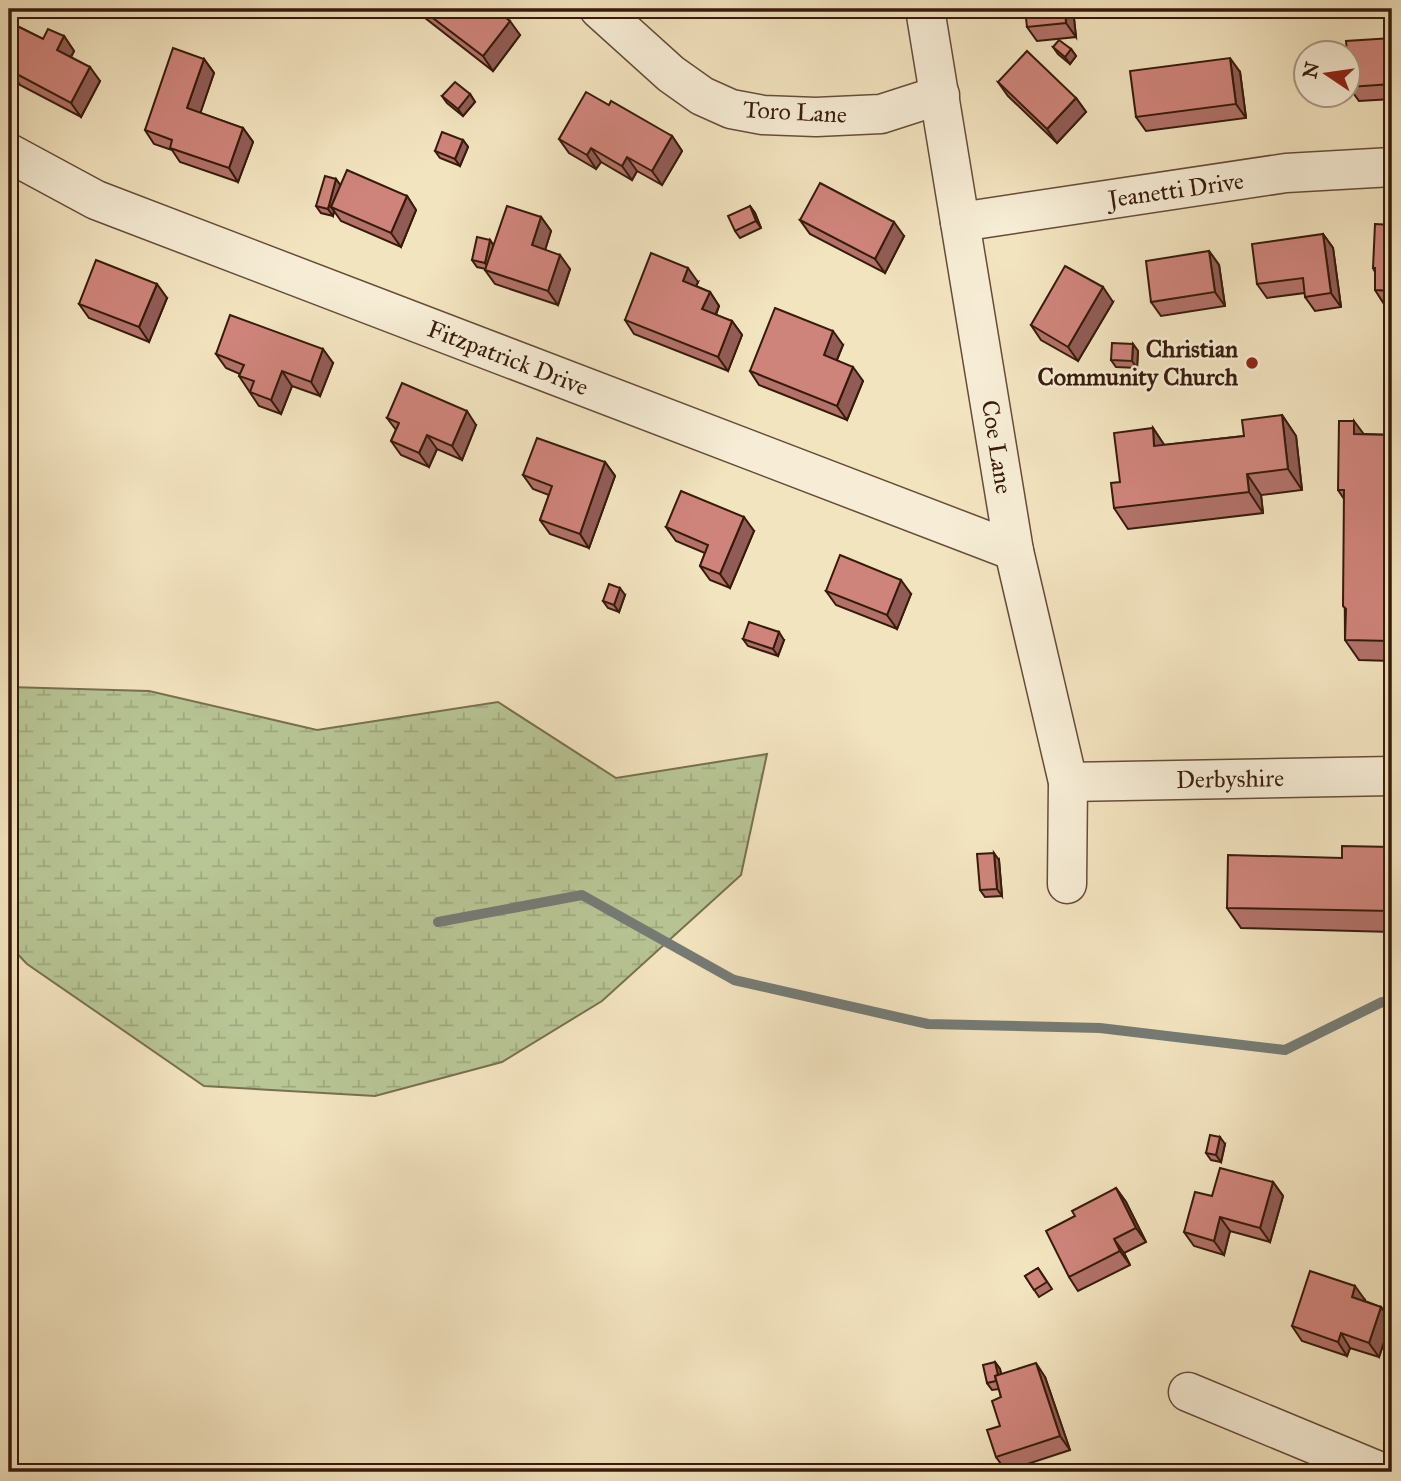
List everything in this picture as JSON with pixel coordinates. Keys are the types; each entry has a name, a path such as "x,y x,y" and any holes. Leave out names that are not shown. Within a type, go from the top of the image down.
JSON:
{"street":[{"name":"Toro Lane","path":"598,9 671,74 702,96 731,109 763,115 816,117 881,114 940,95"},
{"name":"Coe Lane","path":"925,9 1014,551 1068,782 1067,884"},
{"name":"Fitzpatrick Drive","path":"9,153 96,200 1014,551"},
{"name":"Jeanetti Drive","path":"960,222 1286,173 1392,167"},
{"name":"Derbyshire","path":"1068,782 1392,776"},
{"path":"1188,1392 1381,1472"}],"green space":[{"path":"9,687 149,691 317,730 498,702 616,778 767,754 741,875 602,1001 502,1062 375,1096 204,1086 27,964 9,945"}],"building":[{"path":"421,9 494,9 510,21 483,56"},
{"path":"1025,9 1065,9 1066,23 1027,27"},
{"path":"9,22 43,39 48,29 64,36 57,50 90,67 71,103 11,71 16,61 9,57"},
{"path":"1392,38 1392,84 1362,86 1362,40"},
{"path":"1059,40 1071,49 1065,57 1053,47"},
{"path":"173,48 204,59 187,108 243,128 229,168 170,148 172,140 145,130"},
{"path":"1027,51 1076,98 1047,129 998,82"},
{"path":"1230,58 1236,104 1136,117 1130,71"},
{"path":"455,82 470,94 458,109 442,96"},
{"path":"586,92 609,105 611,101 672,136 652,171 627,157 622,166 591,148 587,155 559,139"},
{"path":"442,132 463,140 455,159 435,151"},
{"path":"347,170 407,196 391,233 331,207"},
{"path":"325,176 336,179 328,209 316,206"},
{"path":"820,183 894,222 875,259 800,220"},
{"path":"507,206 541,217 532,245 560,255 548,291 485,270"},
{"path":"750,206 756,221 735,231 728,216"},
{"path":"1375,224 1392,225 1392,291 1375,290"},
{"path":"1323,234 1331,293 1305,297 1303,278 1257,284 1252,244"},
{"path":"477,237 490,240 485,263 472,260"},
{"path":"1209,251 1215,292 1151,302 1146,261"},
{"path":"651,253 688,268 683,281 710,292 702,309 732,321 718,357 625,320"},
{"path":"96,260 157,284 139,327 79,304"},
{"path":"1065,266 1103,287 1068,347 1031,325"},
{"path":"775,308 833,331 824,355 853,367 837,406 750,371"},
{"path":"230,315 323,349 311,382 282,371 271,400 250,392 254,381 239,376 244,365 216,354"},
{"path":"1112,343 1133,344 1132,361 1111,360"},
{"path":"402,383 467,411 452,446 427,435 419,453 391,441 399,423 387,418"},
{"path":"1282,415 1288,469 1247,474 1249,492 1114,508 1111,483 1120,482 1114,433 1153,428 1154,446 1244,436 1242,420"},
{"path":"1339,421 1354,421 1354,434 1392,435 1389,597 1392,597 1392,641 1345,640 1344,490 1338,490"},
{"path":"537,438 605,462 580,534 540,520 552,486 523,475"},
{"path":"681,491 744,517 720,574 700,566 708,545 666,527"},
{"path":"840,555 901,580 887,615 826,591"},
{"path":"609,584 620,588 614,605 603,601"},
{"path":"749,622 779,632 773,649 743,639"},
{"path":"1342,846 1392,847 1392,911 1227,908 1228,855 1342,858"},
{"path":"994,853 997,889 980,890 977,854"},
{"path":"1210,1135 1220,1137 1216,1155 1206,1153"},
{"path":"1220,1168 1273,1182 1260,1228 1220,1217 1214,1241 1184,1232 1195,1192 1212,1196"},
{"path":"1116,1188 1136,1228 1114,1239 1120,1251 1069,1277 1046,1231 1075,1216 1072,1211"},
{"path":"1038,1268 1047,1282 1034,1290 1025,1276"},
{"path":"1310,1271 1355,1286 1352,1297 1381,1307 1369,1343 1341,1333 1338,1342 1292,1326"},
{"path":"995,1362 998,1375 995,1376 996,1381 987,1383 983,1365"},
{"path":"1036,1363 1060,1436 996,1457 987,1430 1000,1426 992,1401 1001,1397 995,1376"}],"waterway":[{"path":"438,922 582,895 734,980 928,1024 1100,1028 1285,1050 1382,1002 1392,1004"}],"place":[{"name":"Christian Community Church","path":"1252,363"}]}
